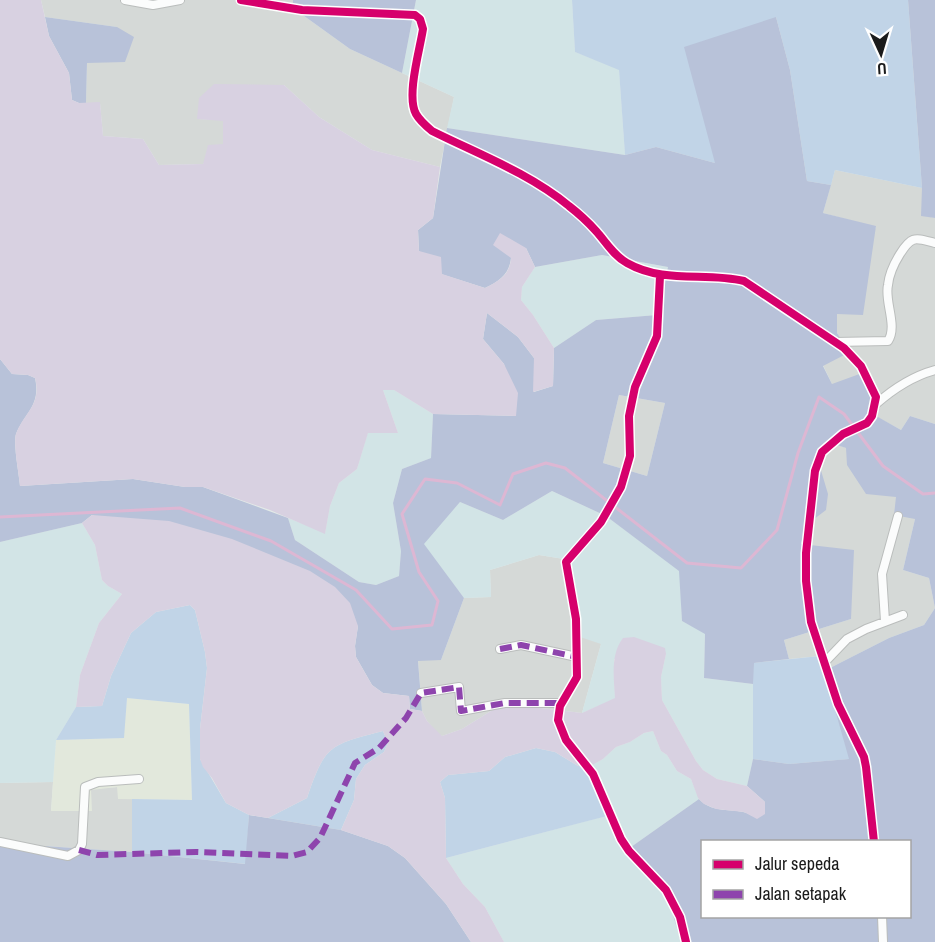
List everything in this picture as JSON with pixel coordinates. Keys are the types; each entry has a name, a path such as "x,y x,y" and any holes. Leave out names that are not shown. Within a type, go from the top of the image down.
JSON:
{"street":[{"path":"125,0 153,5 180,0"},
{"path":"242,0 302,10 416,15 423,29 411,99 415,113 432,131 533,181 568,205 594,228 615,254 627,264 660,276 730,278 744,281 844,348 861,366 874,390 876,404 867,423 843,434 822,452 815,471 806,581 811,621 824,663 838,704 864,757 871,802 873,840"},
{"path":"835,342 888,341 891,333 887,286 897,258 908,241 916,238 935,243"},
{"path":"660,276 657,336 635,387 629,416 630,456 621,487 601,522 566,562 576,619 577,677 562,703 558,720 562,733 593,774 621,838 629,850 666,890 680,917 686,942"},
{"path":"876,404 891,391 935,370"},
{"path":"885,621 882,574 898,516"},
{"path":"824,663 847,639 903,615"},
{"path":"500,649 521,645 577,657"},
{"path":"421,693 459,687 460,711 505,704 562,703"},
{"path":"0,842 68,856 79,850 82,844 85,787 98,782 139,779"},
{"path":"882,918 884,942"}],"shaded area":[{"path":"0,0 41,0 49,36 69,73 72,100 79,103 100,102 103,136 143,139 159,165 203,164 208,145 223,144 223,121 197,119 199,98 214,84 284,85 319,117 372,150 440,167 433,218 418,230 419,251 441,257 442,274 485,288 503,277 510,264 511,258 493,245 500,233 526,248 535,267 522,287 521,300 554,348 553,386 533,392 534,358 518,337 487,313 483,339 504,364 518,393 516,416 433,414 394,390 383,390 398,433 368,433 357,469 339,483 330,506 325,534 270,510 203,487 185,487 133,479 20,486 15,439 19,426 34,402 37,387 35,378 12,374 0,359"},
{"path":"41,0 293,0 293,8 350,49 454,97 440,167 372,150 319,117 284,85 198,119 223,120 223,144 203,164 159,165 143,139 103,136 100,103 86,103 87,63 117,27 45,17"},
{"path":"293,0 416,0 402,73 350,49 293,8"},
{"path":"416,0 572,0 575,52 619,69 625,155 447,128 454,97 402,73"},
{"path":"572,0 908,0 922,188 835,170 831,185 807,181 790,70 776,17 715,163 656,147 625,155 619,70 575,52"},
{"path":"908,0 935,0 935,218 921,216 922,188"},
{"path":"45,17 117,27 134,37 125,62 87,63 86,103 72,100 69,73 49,36"},
{"path":"776,17 790,70 807,181 831,185 823,213 876,226 863,315 837,314 837,333 850,352 823,366 832,384 865,372 875,391 871,413 901,430 910,416 935,424 935,608 929,578 903,570 915,519 894,515 896,497 866,494 847,465 846,448 828,442 817,457 828,494 826,510 805,526 801,544 854,550 851,619 784,640 789,659 754,663 753,684 704,678 705,634 682,621 679,571 606,516 552,491 503,520 460,502 424,544 464,598 441,660 418,661 422,711 410,709 409,696 383,693 372,685 356,657 358,626 92,515 82,523 0,542 0,359 12,374 35,378 34,402 15,439 20,486 133,479 185,487 203,487 288,518 295,540 359,582 376,585 399,576 401,551 393,503 402,469 431,458 433,414 516,416 504,364 483,339 487,313 518,337 534,358 534,392 553,386 554,348 596,320 657,315 668,267 602,255 535,267 526,248 511,258 503,277 485,288 441,274 419,251 418,230 433,218 447,128 625,155 656,147 715,163 684,47","holes":["619,395 665,403 647,476 603,463"]},
{"path":"835,170 922,188 922,215 935,218 935,424 910,416 901,430 870,413 832,384 823,365 849,352 837,333 837,314 876,227 823,213"},
{"path":"602,255 668,267 657,315 596,320 554,348 521,300 522,287 535,267"},
{"path":"383,390 394,390 433,414 431,458 402,469 393,503 401,551 399,576 376,585 359,582 295,540 288,518 325,533 330,506 339,483 357,469 368,432 398,433"},
{"path":"619,395 665,403 647,476 603,463"},
{"path":"828,441 846,448 915,519 903,570 929,578 935,608 924,625 889,638 824,671 820,656 789,659 784,640 851,619 801,545 817,457"},
{"path":"552,491 606,516 680,571 682,621 705,633 704,678 753,684 753,759 747,786 717,779 703,770 696,761 662,700 661,677 666,654 614,659 615,699 582,713 601,644 580,637 564,559 539,555 490,570 491,597 464,598 423,544 460,502 503,520"},
{"path":"92,515 169,521 232,539 310,571 335,587 350,603 358,626 356,657 372,685 383,693 409,696 410,709 422,711 427,721 442,736 462,729 500,708 541,708 582,713 615,698 614,659 623,638 634,637 665,648 666,654 661,677 662,700 696,761 703,770 717,779 747,786 765,802 765,814 757,819 744,812 716,809 704,804 698,798 691,779 677,771 667,755 661,751 653,731 616,747 603,759 587,768 578,766 555,752 536,748 505,757 489,771 448,775 440,782 445,798 446,858 463,884 485,907 504,942 471,942 446,904 405,858 388,846 341,830 354,800 356,779 365,765 384,752 388,743 383,731 340,744 332,750 319,767 307,798 268,818 249,815 226,803 200,759 200,729 207,668 195,610 190,605 156,612 131,633 111,676 102,706 76,707 80,675 99,623 122,594 102,580 95,545 82,523"},
{"path":"82,523 95,545 102,580 122,594 99,623 80,675 76,707 56,740 53,782 0,783 0,542"},
{"path":"539,555 564,559 601,644 582,713 541,708 491,711 462,729 442,736 438,734 422,711 418,660 441,660 464,598 491,597 490,570"},
{"path":"190,605 195,610 207,668 200,729 200,759 226,803 249,815 246,864 132,852 132,799 192,800 189,704 127,698 124,738 56,740 76,707 102,706 111,676 131,633 156,612"},
{"path":"935,608 935,942 681,942 670,905 631,847 699,799 714,808 743,812 757,818 765,802 747,786 753,759 789,764 849,759 824,671 889,638 924,625"},
{"path":"820,656 850,759 789,764 753,759 753,663"},
{"path":"127,698 189,704 192,800 118,799 117,787 91,790 92,811 51,811 56,740 123,738"},
{"path":"383,731 388,743 384,752 365,765 356,779 354,800 341,830 268,818 307,798 319,767 331,750 340,744"},
{"path":"653,731 661,751 667,755 677,771 691,779 699,799 631,847 670,905 681,942 504,942 485,907 463,884 446,858 606,816 590,766 603,759 616,747"},
{"path":"536,748 555,752 578,766 590,766 607,816 446,858 445,798 440,782 448,775 489,771 505,757"},
{"path":"53,782 51,811 91,789 118,787 119,799 132,799 132,852 0,843 0,783"},
{"path":"249,815 341,830 388,846 405,858 446,904 471,942 0,942 0,843 132,852 245,864"}],"waterway":[{"path":"0,517 180,508 271,541 356,590 392,629 432,625 438,601 419,572 402,514 425,479 457,483 500,505 513,474 546,463 565,468 687,563 741,568 777,530 798,453 819,397 844,414 883,466 923,494 935,493"}],"marked path":[{"path":"500,649 521,645 577,657"},
{"path":"79,850 97,855 196,852 292,856 307,852 320,838 355,763 379,748 406,718 421,693 459,687 461,711 505,703 562,703"}],"cycle path":[{"path":"241,0 302,10 415,15 420,19 423,29 413,84 413,106 419,119 432,131 520,174 554,194 583,218 614,253 627,263 670,276 744,281 844,348 861,366 876,397 872,416 867,423 843,434 822,452 815,471 806,553 806,581 811,622 838,704 864,757 874,840"},
{"path":"660,276 657,336 635,387 629,416 630,456 621,487 601,522 566,562 576,619 577,677 560,706 558,720 566,740 593,774 621,839 629,851 666,890 680,917 686,942"}]}
